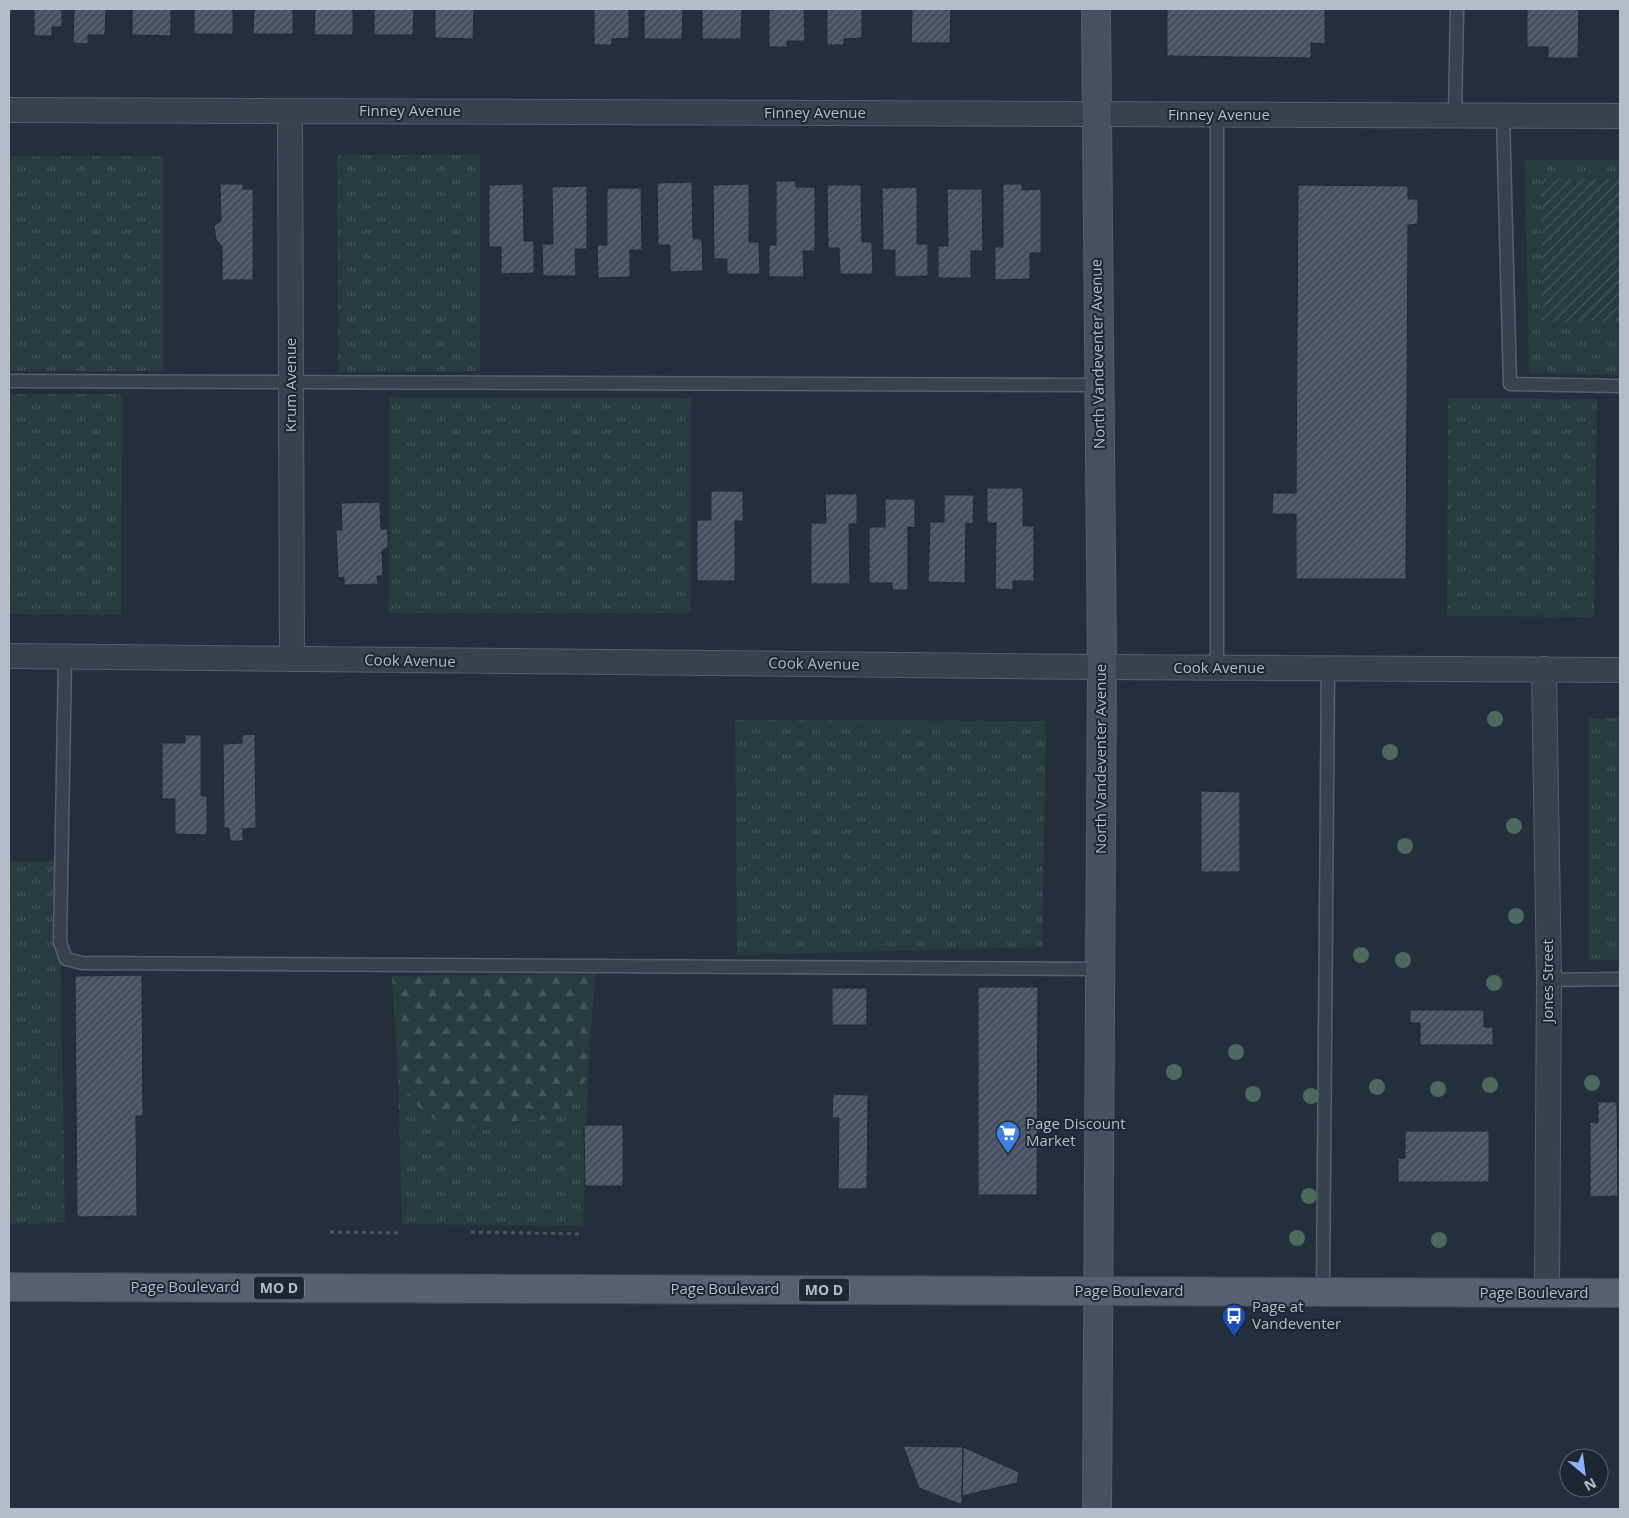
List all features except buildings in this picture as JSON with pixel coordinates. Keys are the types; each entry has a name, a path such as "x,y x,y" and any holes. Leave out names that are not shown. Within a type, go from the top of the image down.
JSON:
{"main road":[{"name":"North Vandeventer Avenue","path":"1096,9 1102,668 1097,1509"},
{"name":"Page Boulevard","path":"9,1287 1620,1293"}],"street":[{"name":"Finney Avenue","path":"9,110 1620,116"},
{"name":"Krum Avenue","path":"290,110 292,660"},
{"name":"Cook Avenue","path":"9,656 1102,668 1620,670"},
{"name":"Jones Street","path":"1544,670 1549,980 1546,1293"}],"lane":[{"path":"1454,116 1457,9"},
{"path":"1217,115 1217,668"},
{"path":"1503,116 1510,384 1620,386"},
{"path":"9,381 1098,386"},
{"path":"65,657 60,942 66,959 82,963 1099,969"},
{"path":"1323,1292 1328,668"},
{"path":"1549,980 1620,979"}],"path":[{"path":"330,1232 398,1233"},
{"path":"471,1232 581,1234"}],"green space":[{"path":"337,155 480,155 480,371 338,372"},
{"path":"9,156 163,156 163,371 9,371"},
{"path":"1525,160 1620,160 1620,375 1529,373"},
{"path":"1541,179 1620,179 1620,321 1542,321"},
{"path":"9,394 122,394 121,615 9,614"},
{"path":"390,397 691,398 690,613 389,613"},
{"path":"1448,399 1597,399 1594,617 1447,616"},
{"path":"1589,718 1620,718 1620,960 1589,960"},
{"path":"735,720 1046,721 1042,947 737,955"},
{"path":"59,861 65,1223 9,1224 9,862"},
{"path":"595,974 588,1077 553,1119 516,1121 485,1130 443,1125 418,1107 398,1073 392,976"},
{"path":"398,1073 418,1107 443,1125 485,1130 516,1121 553,1119 588,1077 583,1226 402,1224"}],"place":[{"name":"Page Discount Market","path":"1008,1154"},
{"name":"Page at Vandeventer","path":"1234,1337"}]}
